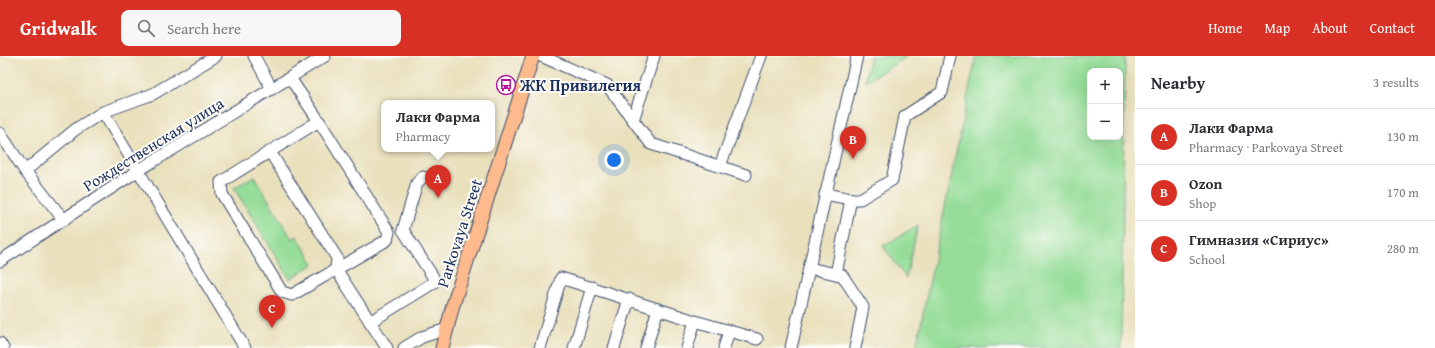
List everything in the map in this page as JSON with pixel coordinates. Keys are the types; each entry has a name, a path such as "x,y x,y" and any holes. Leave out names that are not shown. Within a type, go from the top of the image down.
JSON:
{"main road":[{"name":"Parkovaya Street","path":"442,348 453,305 533,56"}],"street":[{"path":"25,171 76,129 103,112 153,94 216,56"},
{"path":"254,56 272,88"},
{"name":"Рождественская улица","path":"0,261 139,170 325,56"},
{"path":"541,56 608,85 651,144 746,175"},
{"path":"633,120 654,56"},
{"path":"720,166 761,56"},
{"path":"791,348 857,56"},
{"path":"825,194 851,199 860,199 892,180 905,116 942,92 950,56"},
{"path":"290,78 319,121 389,232 387,240 292,295 282,292 222,194 221,182 319,121"},
{"path":"103,112 245,348"},
{"path":"0,133 25,171 64,220"},
{"path":"270,152 337,258 336,270 387,348"},
{"path":"370,322 433,283 433,276 403,230 417,183 424,177"},
{"path":"836,274 851,199"},
{"path":"809,268 842,275 863,307 855,348"},
{"path":"540,348 561,278 756,339"},
{"path":"574,348 592,287"},
{"path":"614,348 629,299"},
{"path":"646,348 658,309"},
{"path":"687,348 695,321"},
{"path":"404,348 422,337 447,329"},
{"path":"724,348 729,331"},
{"path":"0,343 4,348"}],"green space":[{"path":"870,56 904,56 905,58 865,82"},
{"path":"976,56 1125,56 1121,348 916,348"},
{"path":"254,176 292,239 297,236 314,264 290,279 234,188"},
{"path":"918,225 906,278 883,246"}],"place":[{"name":"ЖК Привилегия","path":"506,85"},
{"name":"Ozon","path":"853,159"},
{"name":"Лаки Фарма","path":"438,198"},
{"name":"Гимназия «Сириус»","path":"272,328"}]}
